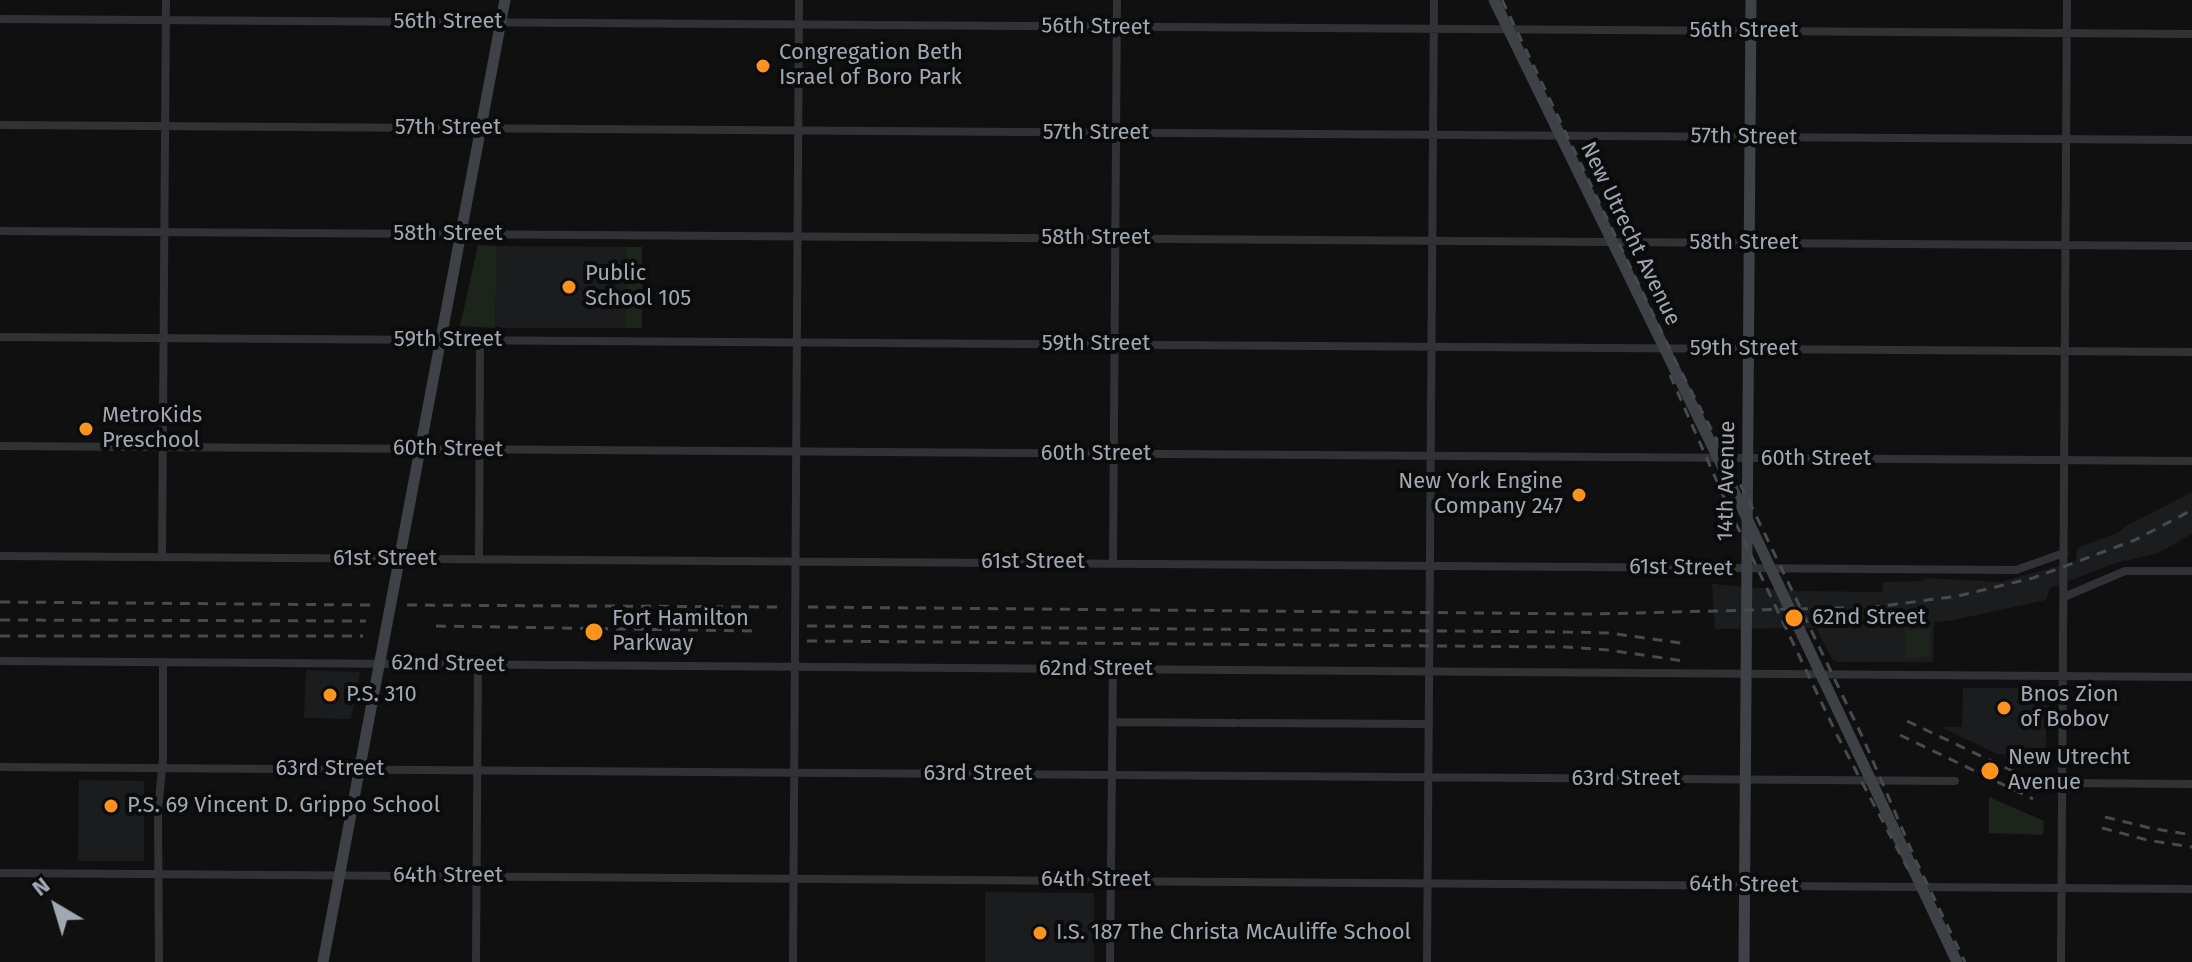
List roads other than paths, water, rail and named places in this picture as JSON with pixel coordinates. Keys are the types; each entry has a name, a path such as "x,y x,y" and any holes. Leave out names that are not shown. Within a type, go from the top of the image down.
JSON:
{"main road":[{"path":"323,962 505,0"},
{"name":"New Utrecht Avenue","path":"1494,0 1747,519 1957,962"},
{"name":"14th Avenue","path":"1744,962 1751,0"}],"street":[{"path":"162,557 166,0"},
{"path":"793,962 799,0"},
{"path":"1113,563 1117,0"},
{"path":"1427,962 1434,0"},
{"path":"2061,962 2067,0"},
{"name":"56th Street","path":"0,19 2192,34"},
{"name":"57th Street","path":"0,125 2192,140"},
{"name":"58th Street","path":"0,231 2192,246"},
{"name":"59th Street","path":"0,337 2192,352"},
{"path":"479,559 480,340"},
{"name":"60th Street","path":"0,446 2192,461"},
{"name":"61st Street","path":"0,556 2016,570 2064,553"},
{"path":"2064,595 2125,571 2192,571"},
{"name":"62nd Street","path":"0,661 2192,677"},
{"path":"159,962 158,810 163,662"},
{"path":"476,962 478,665"},
{"path":"1110,962 1113,669"},
{"path":"1112,722 1429,724"},
{"name":"63rd Street","path":"0,767 1955,781"},
{"path":"2061,783 2192,784"},
{"name":"64th Street","path":"0,873 2192,889"}],"railway":[{"path":"1502,0 1677,364 1749,501 1863,738 1916,861 1965,962"},
{"path":"1670,375 1730,511 1837,735 1908,869"},
{"path":"808,607 1593,614 1875,607 1958,596 2033,578 2135,540 2192,510"},
{"path":"0,602 370,605"},
{"path":"407,605 781,607"},
{"path":"0,620 366,621"},
{"path":"436,626 754,631"},
{"path":"807,626 1567,632 1609,633 1688,644"},
{"path":"0,636 363,636"},
{"path":"807,641 1566,647 1684,661"},
{"path":"1907,721 2040,784"},
{"path":"1900,735 2033,799"},
{"path":"2105,817 2192,835"},
{"path":"2102,828 2147,840 2192,847"}],"place":[{"name":"Congregation Beth Israel of Boro Park","path":"763,66"},
{"name":"Public School 105","path":"569,287"},
{"name":"MetroKids Preschool","path":"86,429"},
{"name":"New York Engine Company 247","path":"1579,495"},
{"name":"62nd Street","path":"1794,618"},
{"name":"Fort Hamilton Parkway","path":"594,632"},
{"name":"P.S. 310","path":"330,695"},
{"name":"Bnos Zion of Bobov","path":"2004,708"},
{"name":"New Utrecht Avenue","path":"1990,771"},
{"name":"P.S. 69 Vincent D. Grippo School","path":"111,806"},
{"name":"I.S. 187 The Christa McAuliffe School","path":"1040,933"}]}
